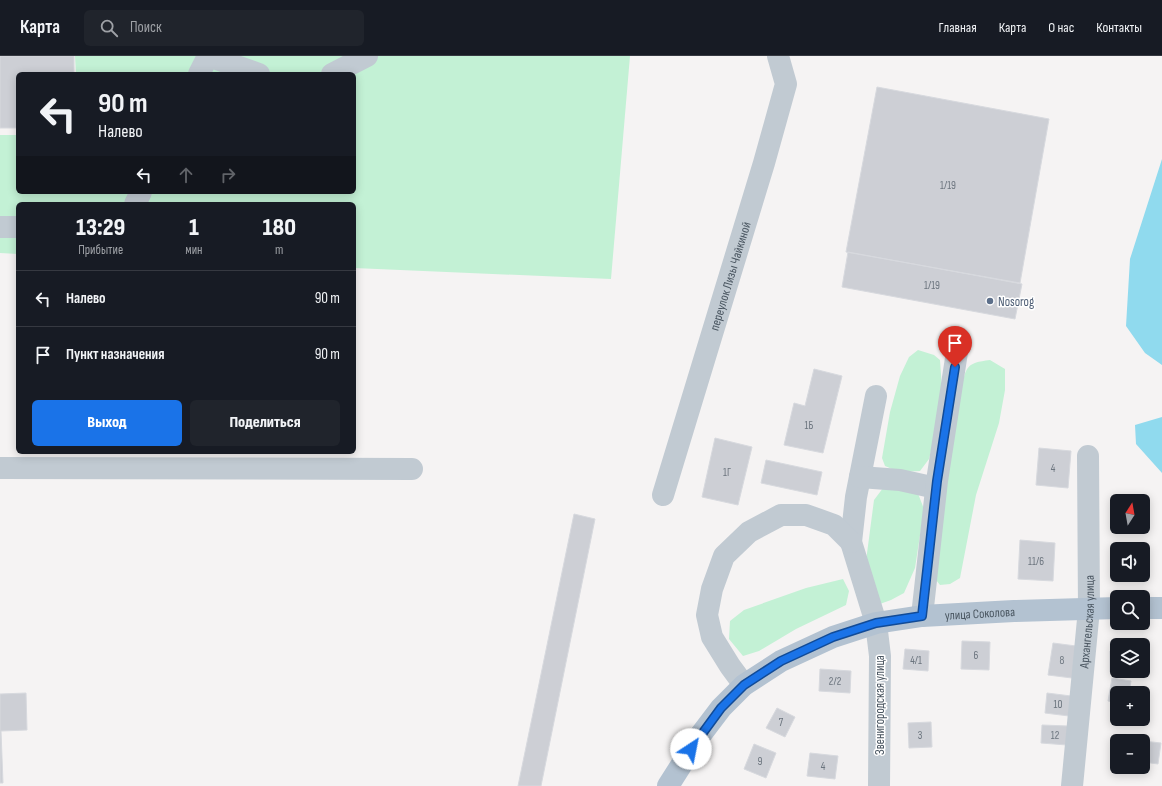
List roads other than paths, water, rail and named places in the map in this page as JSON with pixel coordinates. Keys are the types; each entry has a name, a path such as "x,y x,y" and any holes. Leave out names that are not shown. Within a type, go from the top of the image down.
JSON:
{"main road":[{"name":"улица Соколова","path":"668,786 703,731 721,708 744,685 781,661 833,637 876,623 922,616 1014,611 1110,608"},
{"path":"1150,608 1162,608"}],"street":[{"path":"200,72 208,56 253,72"},
{"path":"336,72 367,56"},
{"name":"переулок Лизы Чайкиной","path":"663,495 764,163 786,84 778,56"},
{"path":"0,228 16,227"},
{"path":"922,616 936,488 957,352"},
{"path":"851,542 856,497 876,396"},
{"name":"Архангельская улица","path":"1072,786 1089,609 1088,456"},
{"path":"0,468 412,469"},
{"path":"860,477 900,480 936,488"},
{"path":"744,685 712,637 707,615 712,589 724,556 749,532 780,515 806,515 834,525 851,542"},
{"name":"Звенигородская улица","path":"851,542 876,623 880,656 879,786"}],"water":[{"path":"1162,159 1162,365 1145,353 1126,326 1130,259"},
{"path":"1162,417 1162,473 1136,444 1135,425"}],"place":[{"name":"Nosorog","path":"990,301"}]}
